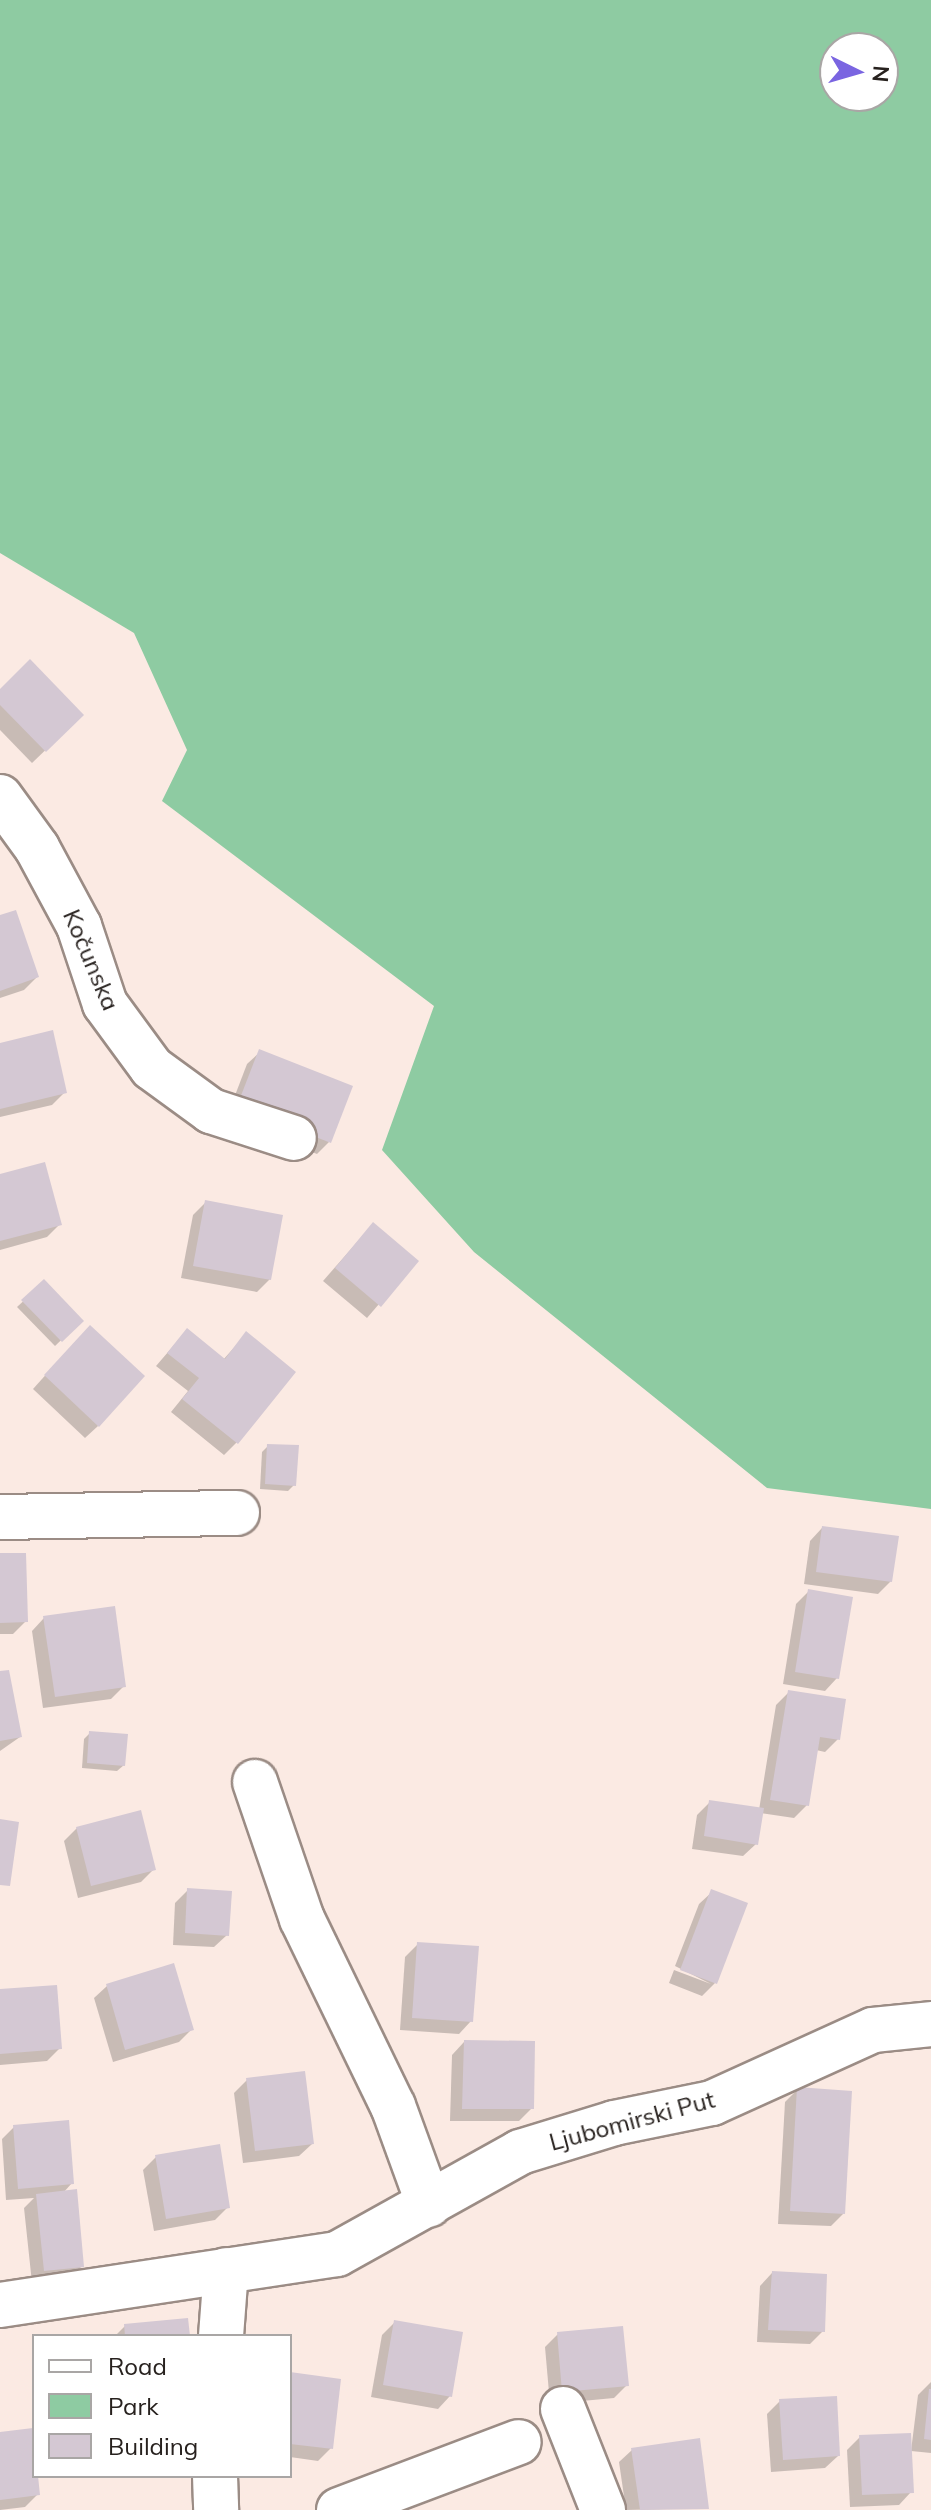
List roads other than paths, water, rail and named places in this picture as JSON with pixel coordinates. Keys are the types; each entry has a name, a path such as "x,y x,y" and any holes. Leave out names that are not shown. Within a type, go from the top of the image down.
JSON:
{"street":[{"name":"Kočunska","path":"0,797 37,848 79,926 105,1004 152,1068 211,1111 294,1138"},
{"path":"0,1517 237,1513"},
{"path":"255,1782 302,1919 393,2106 429,2205"},
{"name":"Ljubomirski Put","path":"0,2305 337,2254 520,2152 614,2123 712,2103 873,2030 931,2024"},
{"path":"221,2334 226,2270"},
{"path":"563,2409 603,2510"},
{"path":"339,2510 519,2442"},
{"path":"215,2478 216,2510"}]}
